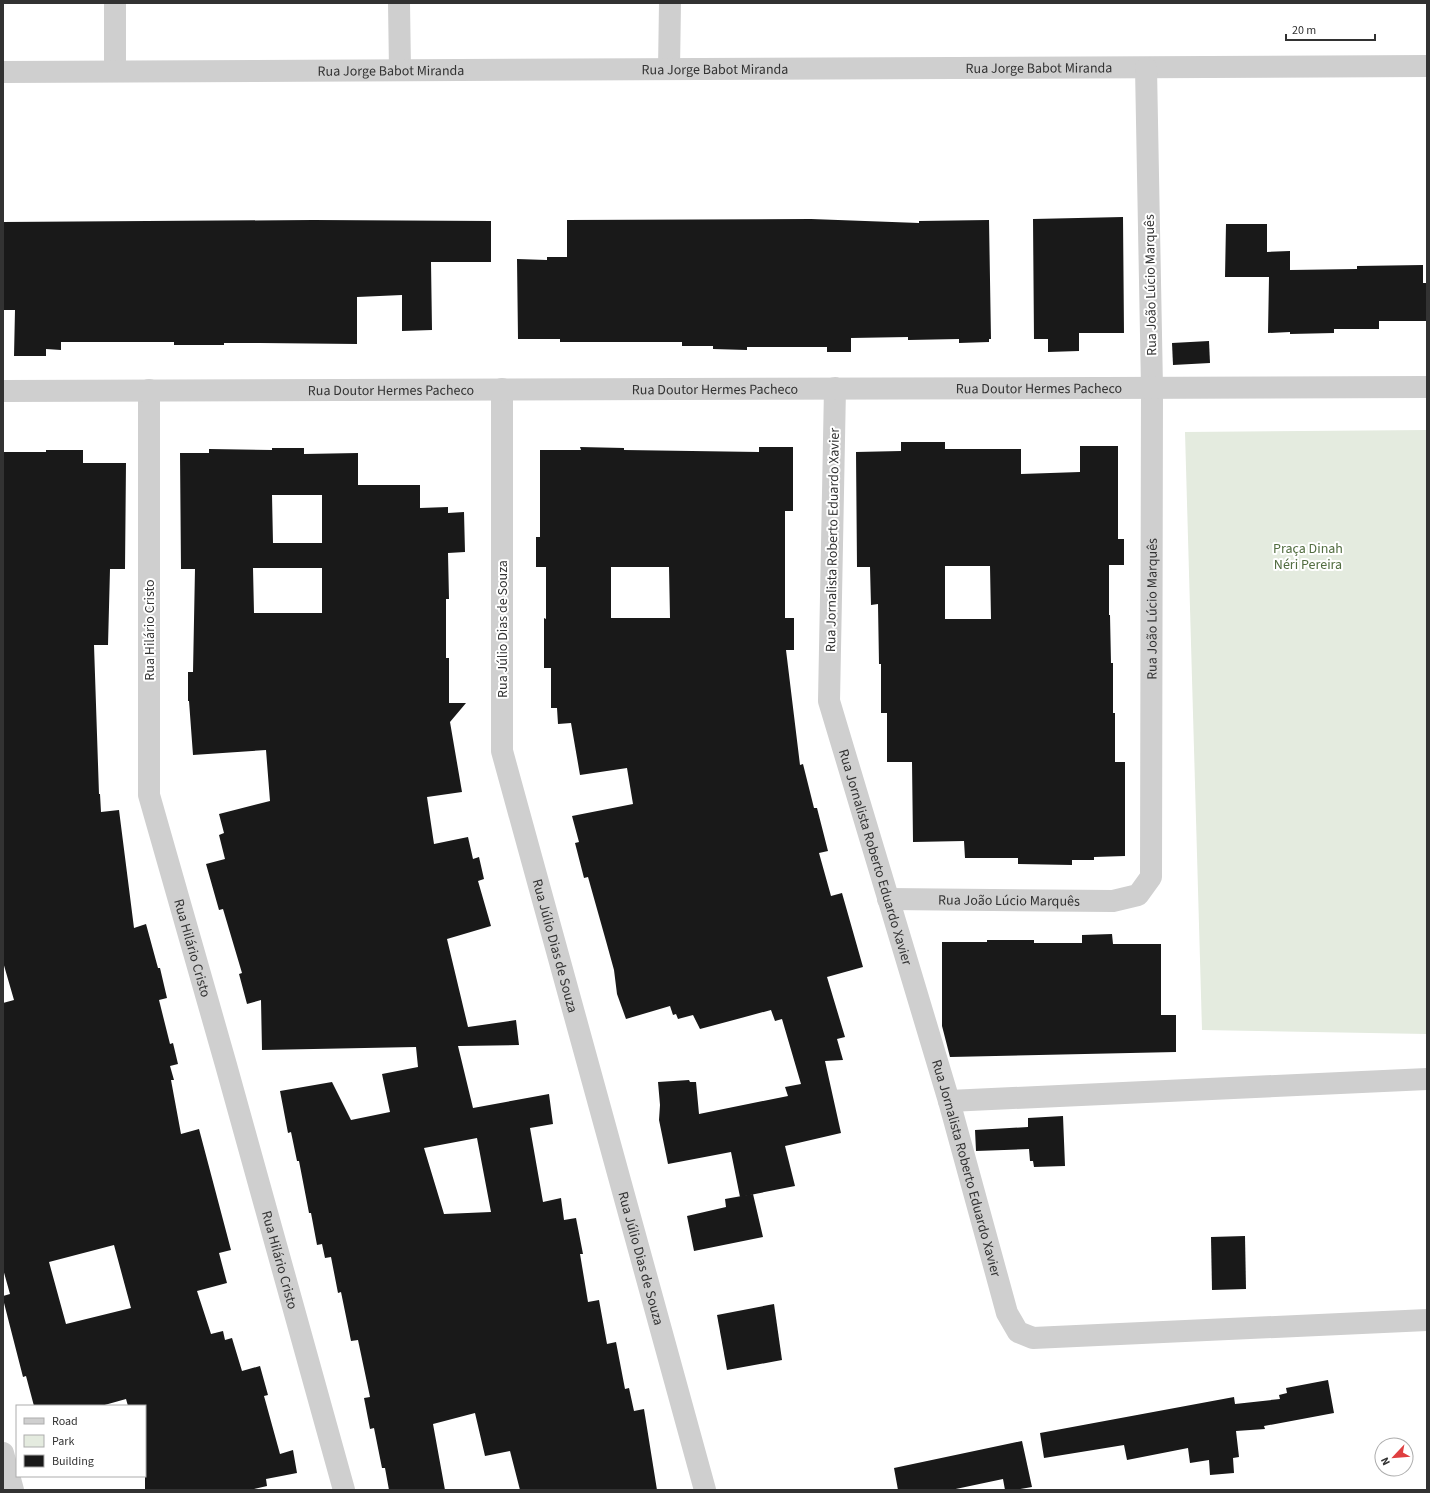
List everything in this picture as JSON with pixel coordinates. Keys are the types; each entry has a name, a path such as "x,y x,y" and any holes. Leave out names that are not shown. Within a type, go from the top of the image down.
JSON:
{"street":[{"path":"115,3 115,71"},
{"path":"400,3 400,70"},
{"path":"669,69 670,3"},
{"name":"Rua Jorge Babot Miranda","path":"3,72 1427,66"},
{"name":"Rua João Lúcio Marquês","path":"888,899 1113,901 1138,895 1151,877 1152,388 1146,68"},
{"name":"Rua Doutor Hermes Pacheco","path":"3,391 1427,387"},
{"name":"Rua Jornalista Roberto Eduardo Xavier","path":"835,388 829,701 949,1101 1007,1313 1018,1332 1033,1338 1427,1320"},
{"name":"Rua Júlio Dias de Souza","path":"502,389 502,751 705,1490"},
{"name":"Rua Hilário Cristo","path":"149,390 148,795 226,1065 344,1490"},
{"path":"949,1101 1427,1079"},
{"path":"3,1453 14,1490"}],"green space":[{"name":"Praça Dinah Néri Pereira","path":"1427,430 1427,1034 1202,1030 1185,432"}],"building":[{"path":"1123,217 1124,333 1079,333 1079,351 1048,352 1048,339 1034,339 1033,219"},
{"path":"811,219 919,223 919,221 989,220 991,339 989,339 989,342 959,343 959,339 908,340 908,337 851,338 851,352 827,352 827,347 747,347 747,350 713,349 713,346 682,346 682,342 560,342 560,339 518,339 517,259 547,260 547,257 567,257 567,220"},
{"path":"313,220 491,221 491,262 431,262 432,330 402,331 402,295 357,297 357,344 224,343 224,345 174,345 174,342 61,342 61,350 46,349 46,356 14,356 15,310 3,310 3,222"},
{"path":"1226,224 1267,224 1267,252 1290,251 1290,270 1357,269 1357,266 1423,265 1423,283 1427,283 1427,321 1379,321 1379,329 1334,329 1334,333 1268,333 1269,277 1225,277"},
{"path":"1209,341 1210,363 1173,365 1172,343"},
{"path":"901,442 945,442 945,449 1021,449 1021,474 1080,472 1080,446 1118,446 1118,539 1124,539 1124,565 1109,565 1109,615 1111,663 1113,663 1115,762 1125,762 1125,856 1094,857 1094,860 1072,860 1072,865 1018,864 1018,858 965,858 964,841 913,842 912,762 887,762 887,713 881,713 881,664 879,664 878,604 871,605 870,567 857,567 856,452 901,451","holes":["945,566 990,566 991,619 945,619"]},
{"path":"580,447 624,448 624,450 759,452 759,447 793,447 793,511 785,511 785,618 794,618 794,650 786,650 800,765 803,764 814,808 817,808 828,851 819,853 831,896 842,893 863,967 827,977 845,1037 837,1039 843,1060 825,1061 841,1133 785,1146 795,1186 740,1197 731,1152 668,1164 659,1120 660,1105 658,1082 689,1080 690,1082 696,1082 699,1114 788,1096 785,1087 801,1084 782,1019 775,1021 771,1010 700,1029 693,1015 678,1019 676,1014 673,1015 670,1006 626,1019 617,994 614,970 606,941 588,877 584,878 575,843 579,842 572,816 633,804 627,768 580,775 571,723 558,724 557,708 551,708 551,668 544,668 546,567 536,567 536,537 540,537 540,450 581,450","holes":["611,567 669,567 670,618 611,618"]},
{"path":"272,448 304,448 304,454 358,453 358,485 420,485 420,508 448,507 448,513 464,512 465,552 448,553 449,599 446,599 446,658 449,658 449,703 466,703 450,722 462,792 427,797 434,844 468,837 473,859 479,857 484,879 478,881 491,926 447,939 468,1027 516,1020 519,1045 458,1046 473,1108 549,1094 553,1124 530,1128 543,1202 561,1198 564,1220 576,1218 583,1254 580,1254 588,1302 599,1300 607,1344 616,1342 625,1389 629,1388 634,1411 644,1409 657,1490 520,1490 510,1451 485,1456 475,1413 433,1424 445,1490 389,1490 385,1468 382,1468 374,1428 370,1429 364,1398 370,1397 358,1340 351,1341 341,1292 338,1293 331,1257 325,1258 322,1244 317,1245 299,1161 297,1161 291,1132 288,1133 280,1091 332,1082 351,1120 390,1112 382,1074 418,1067 416,1047 262,1050 261,1000 247,1004 239,974 242,973 223,909 219,910 206,864 225,859 219,835 224,833 219,814 270,801 266,750 193,755 188,701 188,672 193,672 195,569 181,569 180,453 209,453 209,449 272,450","holes":["272,495 322,495 322,543 273,543","253,568 322,568 322,613 254,613","477,1138 491,1212 444,1214 424,1148"]},
{"path":"83,450 83,463 126,463 125,569 110,569 108,645 94,645 99,794 101,812 119,810 134,928 146,924 158,968 160,968 167,998 159,1000 170,1044 173,1043 178,1064 170,1066 174,1080 171,1080 181,1134 199,1129 231,1250 219,1253 227,1283 197,1291 211,1334 223,1331 225,1340 232,1338 242,1371 260,1366 268,1395 264,1396 280,1454 293,1450 297,1473 266,1479 267,1486 250,1490 145,1490 146,1405 128,1405 126,1399 105,1405 34,1405 26,1376 23,1377 3,1299 3,1296 10,1294 3,1269 3,1003 14,1000 3,962 3,452","holes":["114,1245 131,1308 66,1324 49,1262"]},
{"path":"1112,934 1113,944 1161,944 1161,1015 1176,1015 1176,1052 950,1057 942,1026 942,942 1034,940 1034,943 1082,943 1082,935"},
{"path":"1063,1116 1065,1166 1034,1167 1033,1161 1030,1161 1029,1149 976,1151 975,1130 1028,1127 1028,1118"},
{"path":"753,1194 763,1237 694,1251 687,1216 726,1207 725,1199"},
{"path":"1245,1236 1246,1289 1212,1290 1211,1237"},
{"path":"774,1304 782,1360 727,1370 717,1315"},
{"path":"1328,1380 1334,1413 1264,1426 1265,1429 1236,1431 1239,1457 1233,1458 1234,1473 1210,1475 1209,1460 1190,1463 1188,1448 1127,1460 1124,1445 1044,1458 1040,1433 1234,1397 1235,1404 1280,1399 1279,1395 1287,1393 1286,1388"},
{"path":"1022,1441 1032,1487 1005,1490 1003,1479 951,1490 898,1490 894,1468"}]}
